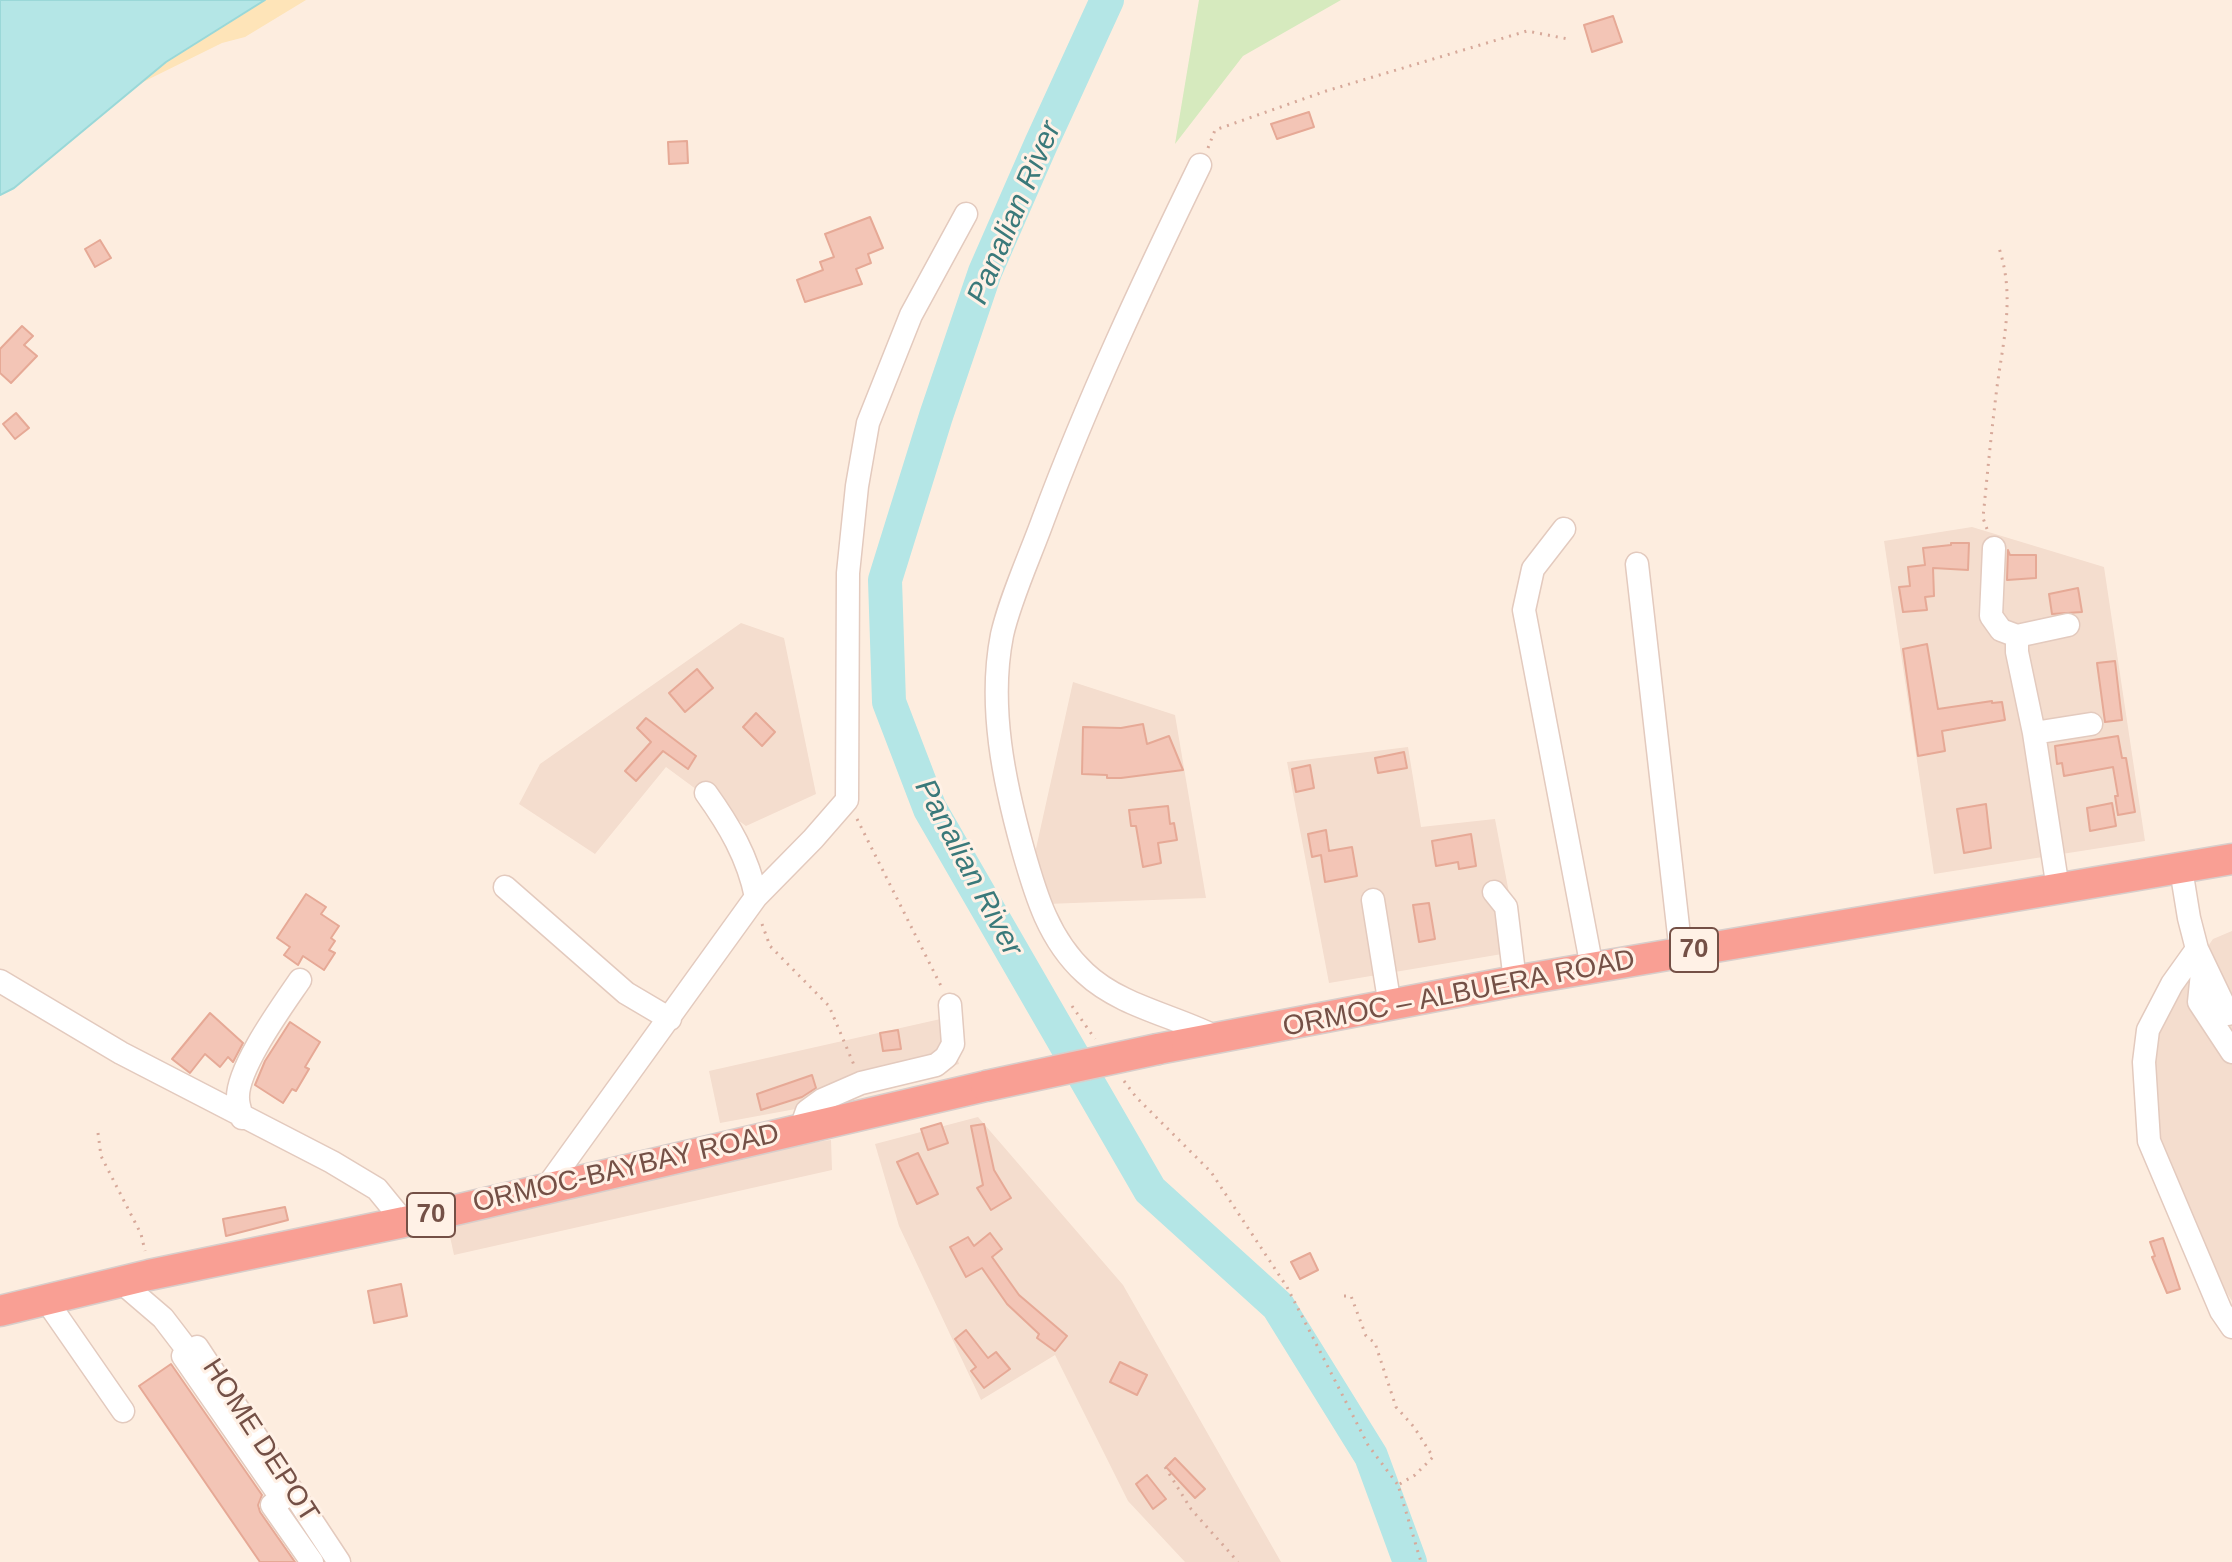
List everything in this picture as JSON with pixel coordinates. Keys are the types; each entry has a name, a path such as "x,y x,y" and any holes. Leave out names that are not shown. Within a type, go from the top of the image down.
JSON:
{"highway":[{"name":"ORMOC – ALBUERA ROAD","path":"1158,1049 1515,981 2232,859"},
{"name":"ORMOC-BAYBAY ROAD","path":"0,1311 1158,1049"}],"street":[{"path":"1200,165 1077,430 1002,634 997,698 1006,787 1035,893 1056,940 1085,973 1114,995 1221,1039"},
{"path":"546,1188 756,897 847,800 848,573 857,486 868,423 911,315 966,214"},
{"path":"1564,529 1533,569 1524,610 1592,968"},
{"path":"1994,548 1991,616 2001,630 2017,636 2068,625"},
{"path":"1637,564 1681,953"},
{"path":"2017,636 2017,652 2034,733 2058,889"},
{"path":"2034,733 2091,724"},
{"path":"706,793 731,827 751,873 756,897"},
{"path":"2181,869 2200,955 2199,1002 2230,1046"},
{"path":"505,887 626,993 670,1019"},
{"path":"1494,892 1506,907 1515,981"},
{"path":"1373,900 1390,1006"},
{"path":"2200,955 2230,1013 2230,1046"},
{"path":"2200,955 2172,984 2148,1030 2144,1062 2149,1141 2221,1311 2232,1327"},
{"path":"242,1118 237,1098 241,1080 257,1048 300,980"},
{"path":"0,981 121,1053 332,1162 377,1189 404,1222"},
{"path":"801,1128 807,1111 822,1100 861,1083 936,1065 946,1057 953,1044 954,1023 950,1005"},
{"path":"135,1278 189,1352"},
{"path":"46,1300 123,1411"},
{"name":"HOME DEPOT","path":"312,1562 272,1505 282,1499 183,1356 197,1347 339,1562"}],"path":[{"path":"1200,165 1215,130 1326,91 1527,31 1568,39"},
{"path":"1994,548 1983,518 2006,322 2008,274 1999,248"},
{"path":"847,800 950,1005"},
{"path":"756,897 770,946 829,1006 861,1083"},
{"path":"1072,1006 1097,1041"},
{"path":"1122,1077 1136,1097 1211,1172 1287,1287 1368,1445 1398,1485 1421,1562"},
{"path":"98,1133 101,1156 141,1234 135,1278"},
{"path":"1344,1296 1351,1296 1366,1336 1375,1343 1396,1407 1414,1427 1433,1457 1415,1475 1398,1485"},
{"path":"1165,1467 1191,1509 1238,1562"}],"shaded area":[{"path":"1972,527 2104,567 2145,841 1934,874 1884,541"},
{"path":"741,623 784,638 816,794 746,826 666,767 595,854 519,804 540,764"},
{"path":"1073,682 1175,715 1206,898 1047,904 1035,853"},
{"path":"1408,747 1421,827 1495,819 1520,951 1329,983 1287,762"},
{"path":"2232,931 2232,1301 2198,1248 2155,1141 2150,1052 2162,1016 2184,981 2213,939"},
{"path":"945,1018 959,1064 801,1108 720,1123 709,1071"},
{"path":"978,1117 1123,1285 1281,1562 1185,1562 1128,1501 1055,1355 981,1400 899,1226 875,1144"},
{"path":"831,1140 832,1170 454,1255 446,1218 727,1155"}],"green space":[{"path":"1199,0 1341,0 1243,56 1175,144"}],"sand":[{"path":"265,0 306,0 245,37 222,43 141,83 166,62"}],"water":[{"path":"0,0 265,0 166,62 14,188 0,195"}],"building":[{"path":"1613,16 1622,42 1592,52 1584,25"},
{"path":"1309,112 1314,127 1277,139 1271,124"},
{"path":"687,141 688,163 669,164 668,142"},
{"path":"870,217 883,248 868,254 871,263 856,269 862,284 805,302 797,280 823,270 820,262 834,257 825,234"},
{"path":"100,240 111,258 95,267 85,249"},
{"path":"22,326 33,336 24,345 37,356 11,383 0,373 0,349"},
{"path":"16,413 29,428 15,439 3,424"},
{"path":"1969,543 1968,570 1933,568 1934,596 1925,597 1927,610 1903,612 1899,587 1910,586 1908,567 1925,565 1923,548"},
{"path":"2008,550 2010,555 2036,555 2036,578 2007,580"},
{"path":"2078,588 2082,612 2052,614 2049,594"},
{"path":"1927,644 1938,709 2002,702 2005,720 1942,731 1945,751 1918,756 1903,649"},
{"path":"2115,661 2122,720 2105,722 2097,663"},
{"path":"697,669 713,688 685,712 669,693"},
{"path":"756,713 775,732 762,746 743,727"},
{"path":"646,718 696,756 688,769 663,751 636,781 625,771 651,742 637,728"},
{"path":"1143,724 1147,744 1169,736 1183,770 1121,778 1082,774 1083,727 1121,728"},
{"path":"2118,736 2122,758 2126,758 2135,812 2118,815 2113,767 2064,776 2062,763 2057,764 2055,746"},
{"path":"1404,752 1407,768 1378,773 1375,758"},
{"path":"1310,765 1314,788 1296,792 1292,769"},
{"path":"2112,803 2116,826 2090,831 2087,808"},
{"path":"1986,804 1991,848 1964,853 1957,809"},
{"path":"1168,806 1170,824 1174,823 1177,840 1158,843 1161,863 1143,867 1136,826 1131,826 1129,810"},
{"path":"1326,830 1329,851 1352,847 1357,876 1325,882 1321,855 1312,857 1308,834"},
{"path":"1471,834 1476,866 1459,869 1458,862 1436,866 1432,841"},
{"path":"306,894 326,907 321,914 339,926 331,938 335,941 329,950 335,953 324,970 303,956 298,965 284,955 290,947 277,938"},
{"path":"1429,903 1435,939 1419,942 1413,905"},
{"path":"210,1013 243,1043 233,1062 228,1057 220,1067 205,1054 190,1073 172,1059"},
{"path":"290,1022 320,1042 305,1067 309,1069 296,1091 292,1089 283,1103 255,1085 265,1061"},
{"path":"898,1030 901,1049 883,1051 880,1033"},
{"path":"812,1075 816,1088 802,1097 761,1110 757,1094"},
{"path":"941,1123 948,1143 928,1150 921,1129"},
{"path":"984,1124 994,1170 1011,1198 991,1210 977,1188 983,1185 971,1126"},
{"path":"918,1153 938,1194 917,1204 897,1162"},
{"path":"285,1207 288,1220 226,1236 223,1219"},
{"path":"990,1233 1002,1249 992,1257 1019,1295 1067,1336 1055,1351 1037,1338 1039,1334 1007,1304 982,1268 966,1277 950,1247 968,1237 974,1246"},
{"path":"2163,1238 2180,1289 2167,1293 2152,1257 2155,1256 2150,1242"},
{"path":"1310,1253 1318,1270 1300,1279 1291,1262"},
{"path":"401,1284 407,1316 374,1323 368,1291"},
{"path":"966,1330 988,1358 996,1352 1010,1369 984,1388 971,1371 976,1367 955,1339"},
{"path":"1120,1362 1147,1375 1137,1395 1110,1382"},
{"path":"171,1364 262,1495 258,1505 260,1512 295,1562 260,1562 139,1386"},
{"path":"1175,1458 1205,1489 1195,1498 1166,1467"},
{"path":"1147,1475 1166,1499 1153,1509 1136,1484"}],"waterway":[{"name":"Panalian River","path":"1107,0 985,272 885,580 889,702 930,809 1150,1190 1278,1306 1371,1456 1410,1562"}]}
